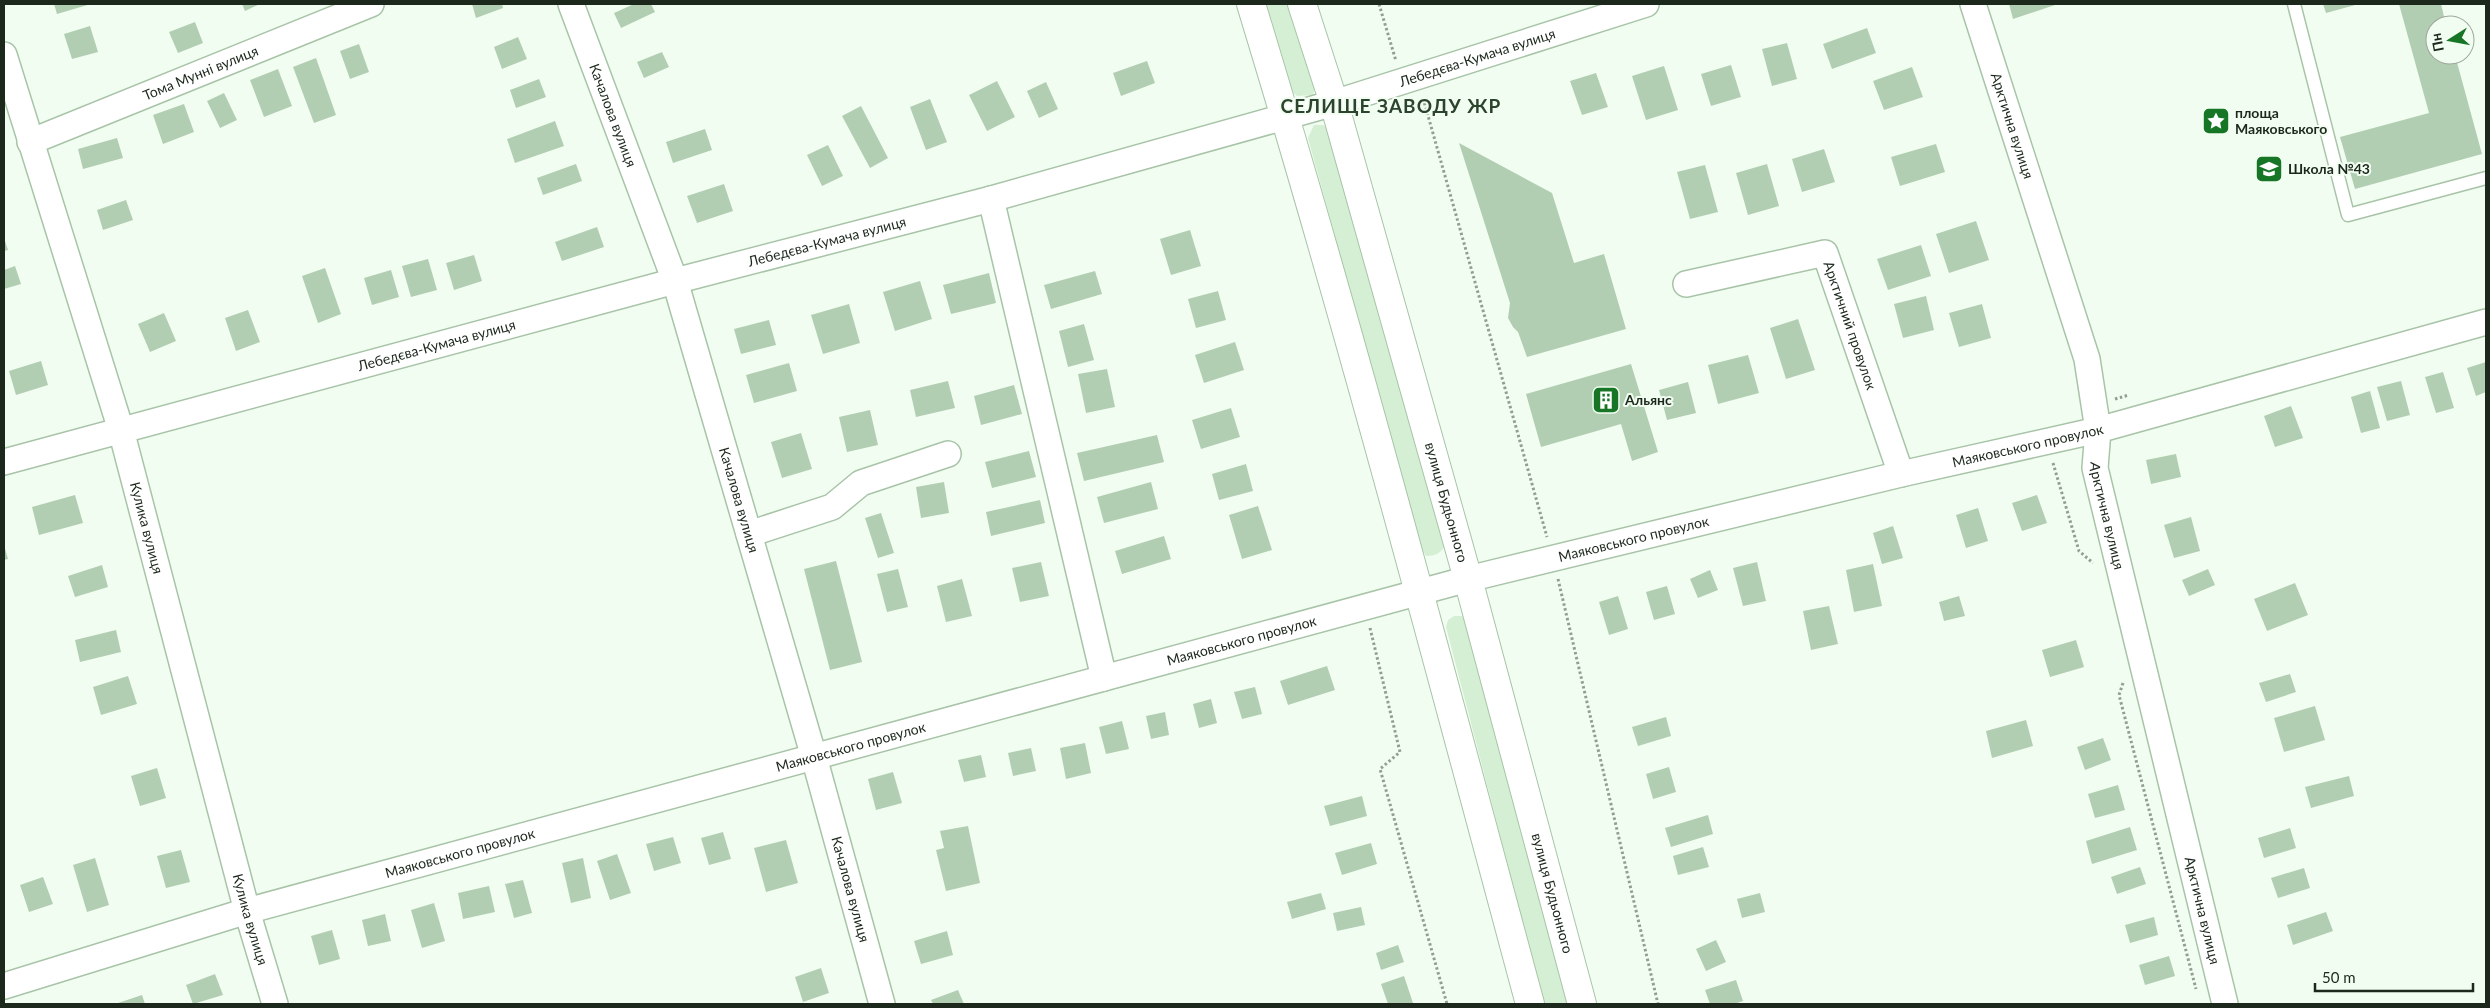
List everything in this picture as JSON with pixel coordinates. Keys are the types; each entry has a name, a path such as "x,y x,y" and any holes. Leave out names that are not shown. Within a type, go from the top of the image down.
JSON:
{"main road":[{"path":"1251,4 1285,116 1419,593 1530,1004"},
{"name":"вулиця Будьонного","path":"1302,4 1334,103 1468,580 1582,1004"}],"street":[{"name":"Тома Мунні вулиця","path":"30,142 371,4"},
{"name":"Качалова вулиця","path":"571,4 675,281 814,757 882,1004"},
{"name":"Лебедєва-Кумача вулиця","path":"4,462 675,281 991,199 1334,103 1646,4"},
{"name":"Арктична вулиця","path":"1973,4 2087,359 2098,430 2095,468 2225,1004"},
{"name":"Кулика вулиця","path":"4,55 121,430 247,911 274,1004"},
{"path":"991,199 1104,678"},
{"name":"Арктичний провулок","path":"1686,284 1825,253 1901,474"},
{"name":"Маяковського провулок","path":"4,986 247,911 1419,593 1553,558 1901,474 2098,430 2486,322"},
{"path":"749,534 832,507 861,483 948,454"}],"lane":[{"path":"2294,4 2348,215 2486,178"}],"path":[{"path":"1379,4 1409,78 1553,558 1658,1004"},
{"path":"2046,442 2079,551 2092,561 2095,570"},
{"path":"1365,608 1400,752 1380,769 1447,1004"},
{"path":"2121,676 2123,685 2119,695 2121,704 2197,995"}],"green space":[{"path":"1265,4 1288,4 1315,88 1313,95 1297,96 1289,89"},
{"path":"1314,125 1323,125 1328,129 1446,544 1440,552 1433,555 1426,556 1419,544 1308,138"},
{"path":"1454,616 1462,616 1467,622 1567,1004 1544,1004 1446,627 1448,620"}],"building":[{"path":"54,4 91,4 57,14"},
{"path":"242,4 260,4 245,11"},
{"path":"472,4 502,4 503,8 476,18"},
{"path":"634,4 651,4 655,12 621,28 614,13"},
{"path":"2009,4 2058,4 2013,19"},
{"path":"2323,4 2359,4 2326,13"},
{"path":"2399,4 2441,4 2444,15 2425,15 2425,65 2458,65 2482,154 2355,189 2340,137 2429,113"},
{"path":"195,22 203,43 178,53 169,32"},
{"path":"90,26 98,52 72,59 64,34"},
{"path":"1867,28 1876,53 1832,69 1823,44"},
{"path":"518,37 527,59 502,69 494,47"},
{"path":"1787,43 1797,79 1772,86 1762,49"},
{"path":"359,44 369,72 350,79 340,51"},
{"path":"662,52 669,67 644,78 637,62"},
{"path":"316,58 336,115 314,123 293,67"},
{"path":"1147,61 1155,83 1121,96 1113,73"},
{"path":"1731,65 1741,97 1711,106 1701,74"},
{"path":"1664,66 1678,110 1646,120 1632,76"},
{"path":"1912,67 1923,97 1884,110 1873,81"},
{"path":"278,69 292,106 264,117 250,80"},
{"path":"1596,73 1608,107 1582,115 1570,81"},
{"path":"539,79 546,97 516,108 510,90"},
{"path":"997,81 1015,117 987,131 969,95"},
{"path":"1046,82 1058,109 1039,118 1027,91"},
{"path":"224,93 237,120 220,128 207,101"},
{"path":"930,99 947,142 926,150 910,107"},
{"path":"184,104 194,132 163,144 153,115"},
{"path":"861,106 888,158 870,168 842,116"},
{"path":"555,121 564,146 515,163 507,139"},
{"path":"705,129 712,150 673,163 666,142"},
{"path":"117,138 123,158 83,169 78,149"},
{"path":"1459,143 1552,193 1574,263 1604,254 1626,329 1527,357 1518,332 1508,318 1510,303"},
{"path":"1936,144 1945,172 1900,186 1891,157"},
{"path":"828,145 843,176 822,186 807,155"},
{"path":"1824,149 1835,182 1802,192 1792,159"},
{"path":"576,164 582,181 543,195 537,178"},
{"path":"1767,164 1779,206 1748,215 1736,173"},
{"path":"1705,165 1718,212 1690,219 1677,172"},
{"path":"724,184 733,211 697,223 687,196"},
{"path":"126,200 133,220 103,230 97,210"},
{"path":"1976,221 1989,260 1949,273 1936,234"},
{"path":"597,227 604,247 562,261 555,242"},
{"path":"1190,230 1201,266 1171,275 1160,239"},
{"path":"4,238 8,250 4,251"},
{"path":"1921,245 1931,276 1888,290 1877,259"},
{"path":"474,255 482,281 454,290 446,263"},
{"path":"428,259 437,290 411,297 402,266"},
{"path":"15,266 21,284 4,289 4,270"},
{"path":"325,268 341,314 318,323 302,276"},
{"path":"391,270 399,297 372,305 364,278"},
{"path":"1095,271 1102,294 1051,309 1044,285"},
{"path":"989,273 996,303 951,314 943,285"},
{"path":"920,281 932,319 895,331 883,292"},
{"path":"1218,291 1226,320 1196,328 1188,299"},
{"path":"1926,296 1934,330 1903,338 1894,304"},
{"path":"849,304 860,343 823,354 811,315"},
{"path":"1982,304 1991,338 1959,347 1949,313"},
{"path":"248,310 260,342 236,351 225,318"},
{"path":"164,313 176,341 150,352 138,324"},
{"path":"1798,319 1815,370 1786,379 1770,328"},
{"path":"769,320 776,345 741,354 734,329"},
{"path":"1084,324 1094,360 1068,367 1059,331"},
{"path":"1235,342 1244,370 1204,383 1195,355"},
{"path":"1748,355 1759,393 1718,404 1708,365"},
{"path":"41,361 48,385 16,395 9,371"},
{"path":"2486,362 2486,392 2476,396 2467,368"},
{"path":"789,363 797,391 754,403 746,375"},
{"path":"1631,364 1658,452 1632,461 1621,424 1541,447 1526,394"},
{"path":"1107,369 1115,407 1086,413 1078,374"},
{"path":"2443,372 2454,408 2436,413 2425,377"},
{"path":"948,381 955,408 916,417 910,390"},
{"path":"2401,381 2410,415 2387,421 2377,387"},
{"path":"1688,382 1696,413 1667,420 1659,390"},
{"path":"1014,385 1022,414 981,425 974,396"},
{"path":"2370,391 2380,428 2361,433 2351,397"},
{"path":"2291,406 2303,438 2275,447 2264,416"},
{"path":"1231,408 1240,437 1201,449 1192,420"},
{"path":"870,410 878,445 847,452 839,417"},
{"path":"801,433 812,469 782,478 771,442"},
{"path":"1157,435 1164,462 1084,481 1077,453"},
{"path":"1029,451 1036,477 992,488 985,462"},
{"path":"2176,454 2181,477 2151,484 2146,460"},
{"path":"1246,464 1253,491 1219,500 1212,474"},
{"path":"944,482 949,513 921,518 916,487"},
{"path":"1151,482 1158,509 1104,523 1097,497"},
{"path":"75,495 83,523 39,535 32,507"},
{"path":"2037,495 2047,523 2022,531 2012,503"},
{"path":"1040,500 1045,523 991,536 986,512"},
{"path":"1258,506 1272,550 1242,559 1229,515"},
{"path":"1978,508 1988,541 1966,548 1956,515"},
{"path":"881,513 894,553 878,558 865,518"},
{"path":"2191,517 2200,551 2174,558 2164,525"},
{"path":"1893,526 1903,558 1882,564 1873,533"},
{"path":"1164,536 1171,559 1122,574 1115,551"},
{"path":"4,545 8,559 4,560"},
{"path":"836,561 862,662 830,670 804,569"},
{"path":"1041,562 1049,596 1020,602 1012,568"},
{"path":"1757,562 1766,601 1743,606 1733,568"},
{"path":"1873,564 1882,606 1854,612 1846,570"},
{"path":"102,565 108,587 75,597 68,576"},
{"path":"898,569 908,607 887,612 877,574"},
{"path":"2208,569 2215,585 2189,596 2182,580"},
{"path":"1710,570 1718,590 1698,598 1690,579"},
{"path":"962,579 972,616 946,622 937,586"},
{"path":"2295,583 2308,615 2267,631 2254,599"},
{"path":"1667,586 1675,614 1654,620 1646,592"},
{"path":"1618,596 1628,629 1609,635 1599,602"},
{"path":"1959,596 1965,616 1944,621 1939,602"},
{"path":"1829,606 1838,644 1811,650 1803,611"},
{"path":"116,630 121,652 80,662 75,640"},
{"path":"2076,640 2084,667 2050,677 2042,650"},
{"path":"1327,666 1335,690 1288,705 1280,681"},
{"path":"2290,674 2296,692 2266,702 2259,683"},
{"path":"128,676 137,704 101,715 93,687"},
{"path":"1255,687 1262,714 1242,719 1234,692"},
{"path":"1211,699 1217,723 1199,728 1193,704"},
{"path":"2315,706 2325,740 2284,752 2274,718"},
{"path":"1165,712 1169,735 1151,739 1146,716"},
{"path":"1666,717 1671,736 1638,746 1632,727"},
{"path":"2026,720 2033,746 1992,758 1986,731"},
{"path":"1122,721 1129,749 1106,754 1099,727"},
{"path":"2103,738 2111,760 2085,770 2077,747"},
{"path":"1085,743 1091,773 1066,779 1060,748"},
{"path":"1031,748 1036,771 1013,776 1008,753"},
{"path":"981,755 986,777 964,782 958,760"},
{"path":"1669,767 1676,792 1653,799 1646,774"},
{"path":"157,768 166,798 140,806 131,776"},
{"path":"893,772 902,803 876,810 868,779"},
{"path":"2349,776 2354,796 2311,808 2305,787"},
{"path":"2118,785 2125,810 2095,818 2088,794"},
{"path":"1362,796 1367,816 1330,826 1324,806"},
{"path":"1708,815 1713,834 1671,847 1665,828"},
{"path":"968,826 980,883 946,891 936,850 944,848 940,831"},
{"path":"2130,827 2137,850 2092,864 2086,841"},
{"path":"2290,828 2296,848 2264,858 2258,838"},
{"path":"723,832 731,859 709,865 701,838"},
{"path":"673,837 681,863 654,871 646,844"},
{"path":"786,840 798,883 766,892 754,848"},
{"path":"1371,843 1377,864 1342,875 1335,853"},
{"path":"1703,847 1709,867 1678,875 1673,856"},
{"path":"181,850 190,882 166,888 157,856"},
{"path":"617,854 631,893 610,900 597,861"},
{"path":"95,858 109,905 87,912 73,865"},
{"path":"583,858 591,898 571,903 562,863"},
{"path":"2140,867 2146,884 2117,894 2111,877"},
{"path":"2304,868 2310,888 2278,898 2271,878"},
{"path":"43,877 53,904 29,912 20,885"},
{"path":"523,880 532,913 514,918 505,884"},
{"path":"489,886 495,912 463,919 458,893"},
{"path":"1321,893 1326,909 1292,919 1287,902"},
{"path":"1760,893 1765,912 1742,918 1737,899"},
{"path":"434,903 445,941 422,948 411,910"},
{"path":"1361,907 1365,925 1337,931 1333,913"},
{"path":"2326,912 2333,931 2293,945 2287,925"},
{"path":"385,914 391,941 368,946 362,920"},
{"path":"2154,917 2158,935 2130,943 2125,925"},
{"path":"332,930 340,959 319,965 311,936"},
{"path":"947,931 953,955 921,964 914,941"},
{"path":"1716,940 1726,962 1706,971 1696,949"},
{"path":"1398,945 1404,962 1381,970 1376,953"},
{"path":"2169,956 2175,976 2145,985 2139,965"},
{"path":"821,968 829,993 803,1002 795,977"},
{"path":"215,974 223,995 193,1004 186,985"},
{"path":"1404,976 1413,1003 1388,1004 1381,984"},
{"path":"1736,980 1743,1001 1734,1004 1710,1004 1705,990"},
{"path":"958,990 964,1004 933,1004 931,1000"},
{"path":"142,995 145,1004 115,1004"}],"place":[{"name":"площа Маяковського","path":"2216,121"},
{"name":"Школа №43","path":"2269,169"},
{"name":"Альянс","path":"1606,400"}],"district":[{"name":"СЕЛИЩЕ ЗАВОДУ ЖР","path":"1391,106"}]}
